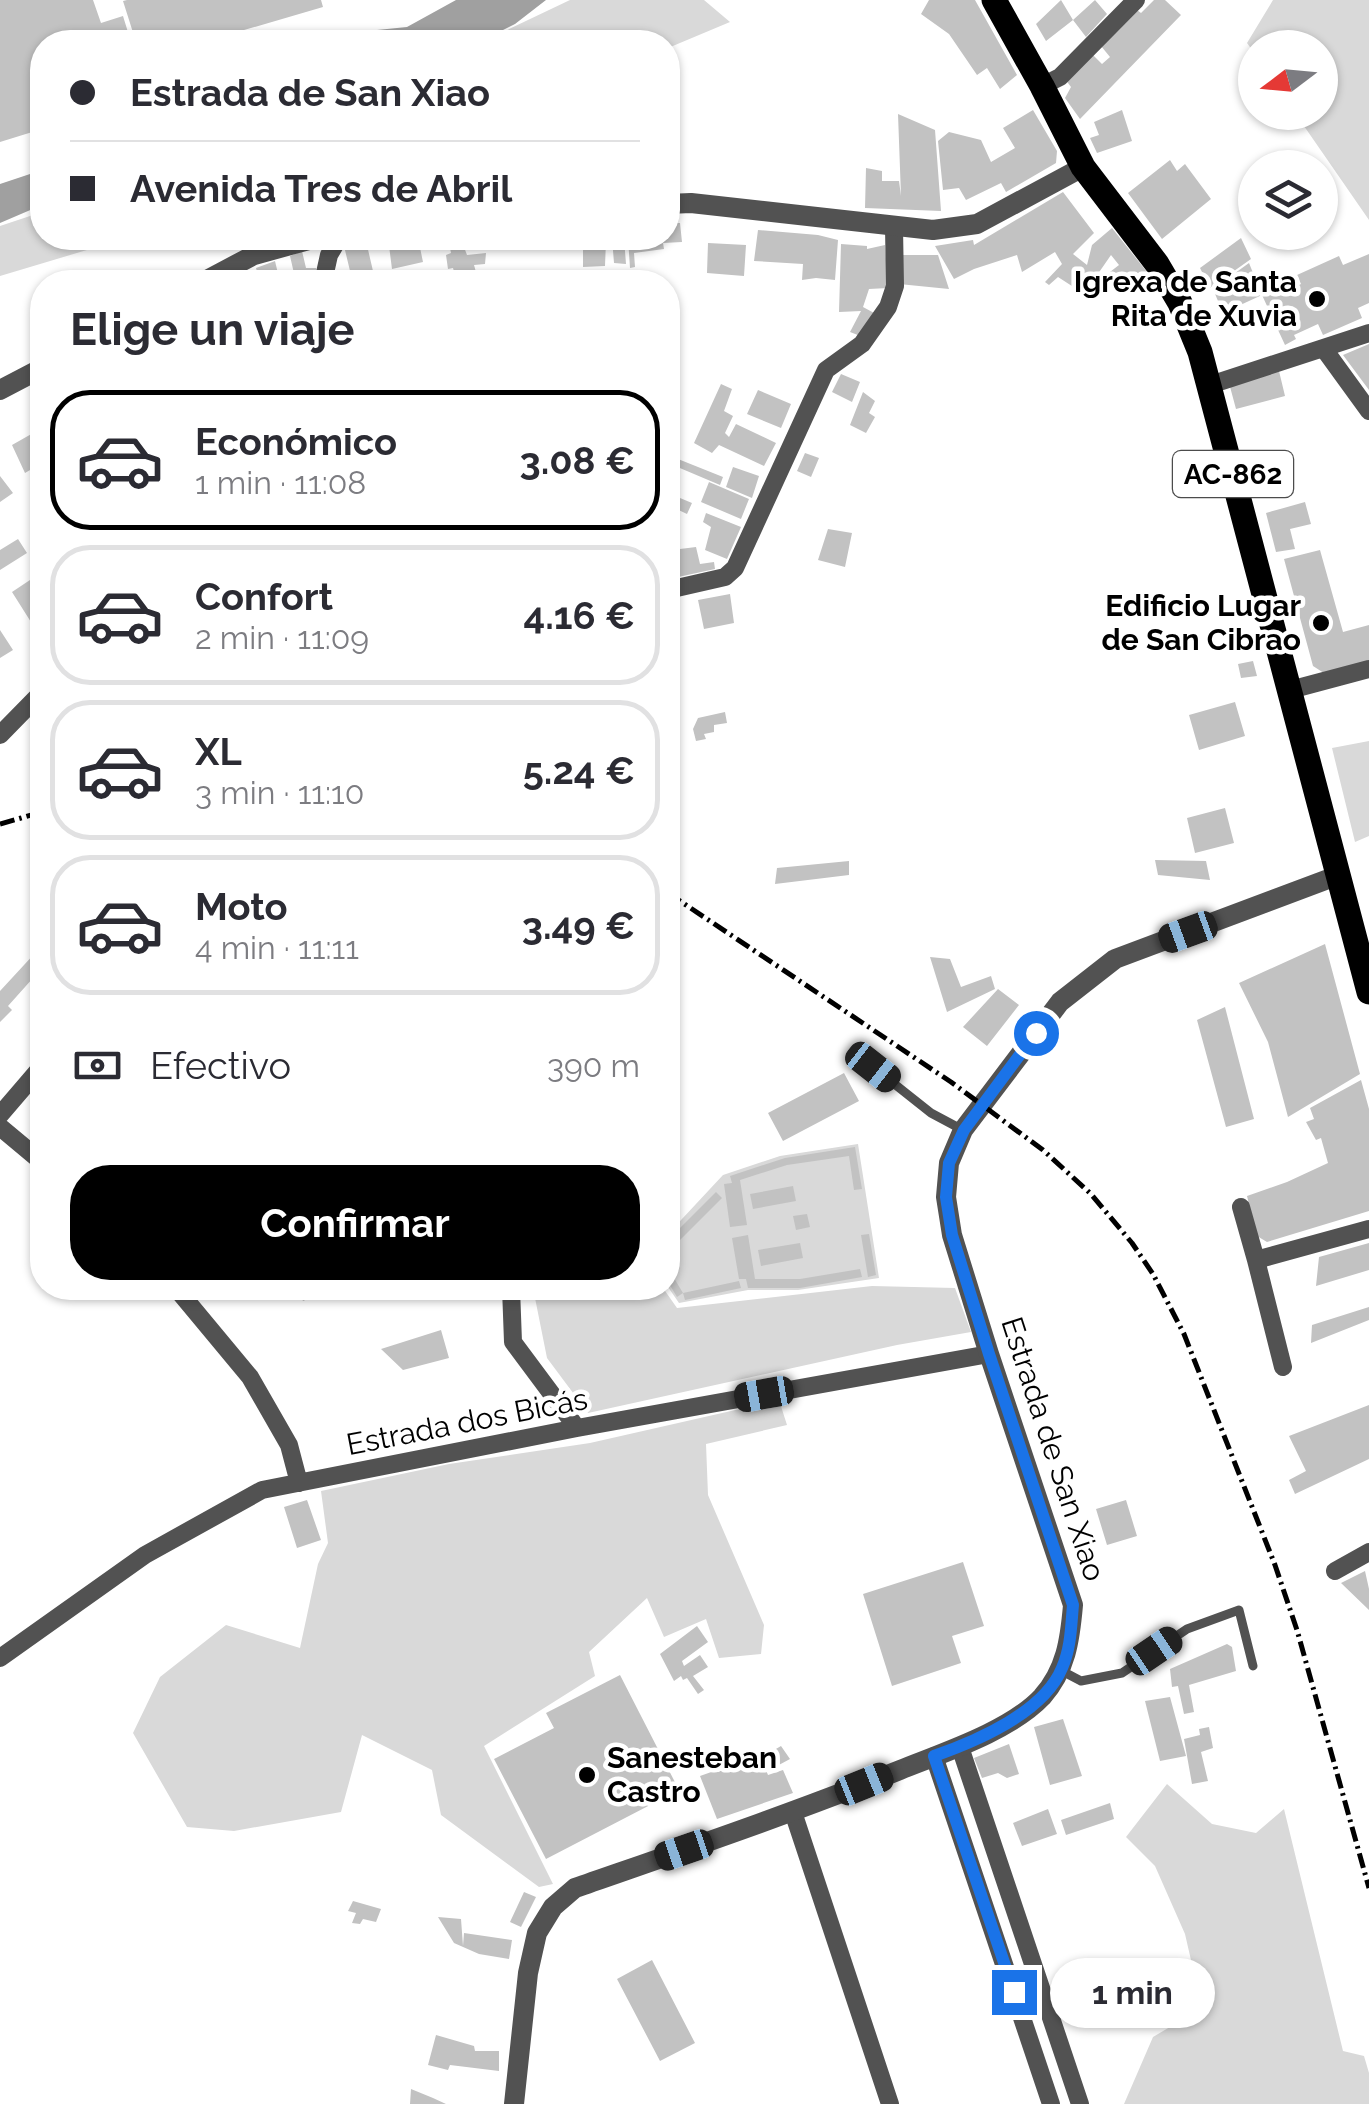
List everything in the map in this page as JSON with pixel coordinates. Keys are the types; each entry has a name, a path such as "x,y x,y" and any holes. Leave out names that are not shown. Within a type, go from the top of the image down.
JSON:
{"main road":[{"name":"AC-862","path":"994,0 1083,168 1156,264 1180,302 1200,352 1369,992"}],"street":[{"path":"1042,86 1060,77 1136,0"},
{"path":"680,204 932,230 976,224 1083,168"},
{"path":"680,587 725,577 735,568 826,370 862,344 888,308 895,286 894,228"},
{"path":"226,270 272,250"},
{"path":"1210,384 1369,333"},
{"path":"1324,349 1369,410"},
{"path":"0,390 30,374"},
{"path":"1290,690 1369,669"},
{"path":"0,735 30,704"},
{"name":"Estrada de San Xiao","path":"514,2104 528,1972 537,1933 553,1908 576,1888 793,1812 960,1747 1016,1718 1040,1699 1062,1670 1073,1605 952,1235 946,1197 949,1163 964,1130 1060,1002 1115,959 1339,874"},
{"path":"0,1116 30,1080"},
{"path":"0,1127 30,1152"},
{"path":"1241,1207 1283,1367"},
{"path":"1256,1260 1369,1229"},
{"path":"186,1300 250,1377 289,1445 299,1483"},
{"path":"511,1300 513,1342 577,1428"},
{"name":"Estrada dos Bicás","path":"0,1658 145,1555 262,1490 577,1428 989,1354"},
{"path":"1334,1571 1369,1552"},
{"path":"960,1747 1080,2104"},
{"path":"934,1756 1052,2104"},
{"path":"793,1812 890,2104"}],"lane":[{"path":"873,1067 931,1113 964,1130"},
{"path":"1062,1670 1081,1681 1122,1673 1187,1628 1238,1610 1253,1666"}],"shaded area":[{"path":"456,0 546,0 503,30 377,30 407,27"},
{"path":"570,0 704,0 730,22 680,43 680,30 507,30"},
{"path":"1273,0 1369,0 1369,220 1338,175 1338,150 1321,150 1307,130 1338,130 1338,30 1255,30"},
{"path":"30,174 30,210 0,223 0,184"},
{"path":"30,216 30,250 87,250 0,276 0,226"},
{"path":"1369,741 1369,836 1355,842 1332,748"},
{"path":"858,1144 879,1278 798,1290 748,1290 679,1303 680,1221 723,1175 780,1156"},
{"path":"872,1286 955,1288 971,1332 588,1413 547,1358 535,1300 671,1300 677,1308"},
{"path":"779,1400 787,1425 706,1444 708,1495 764,1625 761,1654 719,1658 706,1619 664,1637 647,1598 589,1652 595,1676 484,1746 553,1884 539,1887 441,1815 432,1770 362,1735 341,1812 234,1831 187,1827 133,1733 160,1677 226,1625 300,1648 318,1564 328,1543 321,1491 449,1464 590,1443"},
{"path":"1167,1784 1212,1824 1256,1833 1284,1809 1343,2051 1364,2056 1369,2073 1369,2104 1124,2104 1153,2037 1202,2008 1185,1934 1155,1866 1126,1837"}],"building":[{"path":"0,0 93,0 101,23 123,16 127,30 30,30 30,133 0,142"},
{"path":"321,0 323,7 244,30 132,30 123,1"},
{"path":"929,0 975,0 1017,75 1000,89 987,68 977,75 949,34 921,14"},
{"path":"1061,0 1073,20 1046,41 1036,24"},
{"path":"1095,0 1107,14 1086,37 1073,20"},
{"path":"1154,0 1165,0 1181,15 1080,119 1065,98 1071,87 1065,79 1091,53 1102,64 1110,57 1101,46 1137,10 1141,13"},
{"path":"1033,110 1057,151 1056,163 1006,192 1001,183 966,200 959,188 943,190 938,141 949,132 981,140 991,162 1015,148 1003,128"},
{"path":"1122,110 1132,141 1097,153 1090,138 1099,135 1094,122"},
{"path":"898,114 935,130 941,211 865,208 866,168 882,171 882,181 899,181 901,196"},
{"path":"1170,160 1177,171 1185,164 1211,199 1162,239 1128,193"},
{"path":"1063,192 1094,233 1073,254 1087,265 1092,245 1112,228 1147,272 1120,296 1097,282 1119,265 1111,255 1093,281 1085,275 1075,288 1058,277 1049,285 1045,282 1062,264 1055,252 1022,272 1017,255 954,279 935,246 973,240 974,245"},
{"path":"758,230 838,240 835,280 802,280 803,264 754,261"},
{"path":"1238,240 1238,250 1247,250 1251,259 1210,288 1200,268"},
{"path":"708,243 746,245 744,276 707,273"},
{"path":"841,244 867,249 885,245 888,288 869,289 863,307 876,314 863,337 850,332 861,311 839,312"},
{"path":"345,250 368,250 373,270 350,270"},
{"path":"390,250 420,250 423,262 392,269"},
{"path":"450,250 465,250 467,255 486,253 485,264 474,265 475,270 448,269 446,255"},
{"path":"583,250 606,250 605,266 583,267"},
{"path":"613,250 625,250 626,264 614,263"},
{"path":"629,250 656,250 634,253 635,267 630,268"},
{"path":"302,251 306,268 316,270 293,270 290,256"},
{"name":"Igrexa de Santa Rita de Xuvia","path":"1369,254 1369,303 1358,308 1362,318 1323,335 1318,324 1294,335 1296,339 1285,345 1262,295 1275,289 1278,295 1301,284 1297,275 1339,256 1343,265"},
{"path":"900,255 938,255 949,289 899,284"},
{"path":"275,261 277,270 257,270"},
{"path":"1249,263 1262,295 1223,313 1213,289"},
{"path":"1369,344 1369,390 1343,355"},
{"path":"1279,371 1285,396 1236,409 1229,383"},
{"path":"841,374 860,382 852,402 832,392"},
{"path":"721,384 732,389 724,411 733,416 725,433 729,437 736,424 776,443 764,466 719,445 712,453 694,443"},
{"path":"758,390 791,404 781,428 747,414"},
{"path":"863,392 875,401 869,413 875,417 866,433 850,425"},
{"path":"30,435 30,470 25,473 12,445"},
{"path":"805,453 819,458 811,477 797,471"},
{"path":"680,460 723,477 720,485 680,468"},
{"path":"733,467 759,476 752,498 726,487"},
{"path":"0,476 13,493 0,502"},
{"path":"709,482 749,499 741,519 701,502"},
{"path":"680,498 692,503 687,514 680,511"},
{"path":"1305,502 1311,524 1290,529 1295,549 1276,552 1266,513"},
{"path":"706,513 741,527 727,559 705,550 711,527 703,522"},
{"path":"828,529 852,533 845,567 818,560"},
{"path":"18,539 27,553 0,570 0,550"},
{"path":"696,547 700,564 714,562 715,569 680,577 680,549"},
{"name":"Edificio Lugar de San Cibrao","path":"1320,550 1343,632 1369,625 1369,664 1327,675 1313,666 1284,559"},
{"path":"30,580 30,620 12,592"},
{"path":"730,594 734,623 704,629 698,600"},
{"path":"0,630 13,650 0,658"},
{"path":"1253,661 1257,676 1241,678 1238,664"},
{"path":"1235,702 1245,736 1199,750 1189,715"},
{"path":"725,712 727,723 714,725 714,732 696,741 693,729 698,718"},
{"path":"1225,808 1234,843 1195,853 1187,818"},
{"path":"1155,860 1206,861 1210,880 1158,875"},
{"path":"849,861 849,875 775,884 777,868"},
{"path":"1325,944 1360,1074 1288,1117 1268,1042 1239,983"},
{"path":"930,957 950,959 961,987 991,976 995,989 947,1012"},
{"path":"30,958 30,981 8,1006 12,1010 0,1022 0,991"},
{"path":"998,989 1019,1005 987,1046 963,1027"},
{"path":"1225,1007 1254,1119 1226,1127 1197,1020"},
{"path":"844,1073 859,1101 783,1141 768,1113"},
{"path":"1361,1080 1369,1109 1369,1211 1267,1242 1257,1236 1247,1196 1328,1163 1321,1138 1316,1140 1306,1122 1314,1119 1310,1108"},
{"path":"855,1147 862,1189 854,1190 849,1156 787,1165 740,1180 747,1225 730,1227 724,1184 732,1183 730,1176 785,1158"},
{"path":"793,1186 796,1201 753,1209 750,1194"},
{"path":"716,1192 722,1198 680,1240 680,1228"},
{"path":"807,1214 810,1227 796,1230 793,1216"},
{"path":"869,1234 876,1275 868,1277 861,1235"},
{"path":"748,1235 755,1279 800,1279 860,1269 862,1277 800,1288 748,1288 746,1279 739,1279 732,1238"},
{"path":"800,1243 803,1258 761,1266 758,1250"},
{"path":"1369,1243 1369,1270 1316,1286 1319,1257"},
{"path":"739,1281 741,1288 685,1300 683,1293"},
{"path":"1369,1307 1369,1320 1311,1343 1312,1325"},
{"path":"441,1330 449,1358 403,1370 381,1349"},
{"path":"1369,1405 1369,1459 1295,1494 1289,1480 1306,1471 1289,1436"},
{"path":"307,1500 321,1540 297,1548 284,1507"},
{"path":"1126,1500 1137,1536 1107,1545 1096,1509"},
{"path":"963,1562 984,1626 952,1636 961,1663 892,1686 863,1594"},
{"path":"1365,1571 1369,1589 1369,1610 1341,1583"},
{"path":"697,1626 708,1642 682,1661 684,1666 700,1655 708,1667 693,1676 704,1690 698,1694 687,1678 683,1680 681,1676 674,1681 660,1654"},
{"path":"1227,1644 1232,1647 1236,1671 1189,1685 1194,1712 1184,1714 1178,1686 1172,1687 1170,1669"},
{"name":"Sanesteban Castro","path":"620,1675 679,1790 546,1859 494,1759 554,1728 546,1713"},
{"path":"1170,1697 1186,1756 1160,1761 1145,1701"},
{"path":"1063,1719 1082,1776 1050,1785 1034,1727"},
{"path":"1209,1727 1213,1748 1201,1752 1208,1781 1192,1784 1184,1739 1200,1735 1199,1729"},
{"path":"1009,1744 1019,1774 1007,1778 998,1773 982,1778 974,1758"},
{"path":"781,1746 790,1759 777,1766 769,1753"},
{"path":"759,1753 768,1775 783,1770 793,1793 717,1819 700,1776 748,1758 749,1761"},
{"path":"1110,1803 1114,1819 1066,1835 1061,1820"},
{"path":"1048,1809 1057,1834 1022,1846 1013,1823"},
{"path":"524,1892 536,1897 521,1927 510,1922"},
{"path":"353,1901 381,1909 376,1922 363,1919 360,1924 352,1923 356,1913 348,1911"},
{"path":"438,1917 461,1919 463,1946 464,1933 512,1940 509,1959 479,1954 454,1943"},
{"path":"652,1960 695,2043 660,2061 617,1979"},
{"path":"436,2035 474,2046 475,2051 499,2051 499,2071 450,2065 448,2070 428,2065"},
{"path":"411,2089 433,2098 446,2104 410,2104"}],"railway":[{"path":"0,824 30,815"},
{"path":"680,901 951,1082 1043,1150 1091,1194 1132,1243 1184,1334 1275,1565 1369,1888"}],"place":[{"name":"Igrexa de Santa Rita de Xuvia","path":"1317,299"},
{"name":"Edificio Lugar de San Cibrao","path":"1321,623"},
{"name":"Sanesteban Castro","path":"587,1775"}],"route":[{"path":"1014,1992 934,1756 1016,1718 1040,1699 1062,1670 1073,1605 989,1354 952,1235 946,1197 949,1163 964,1130 1036,1033"}]}
